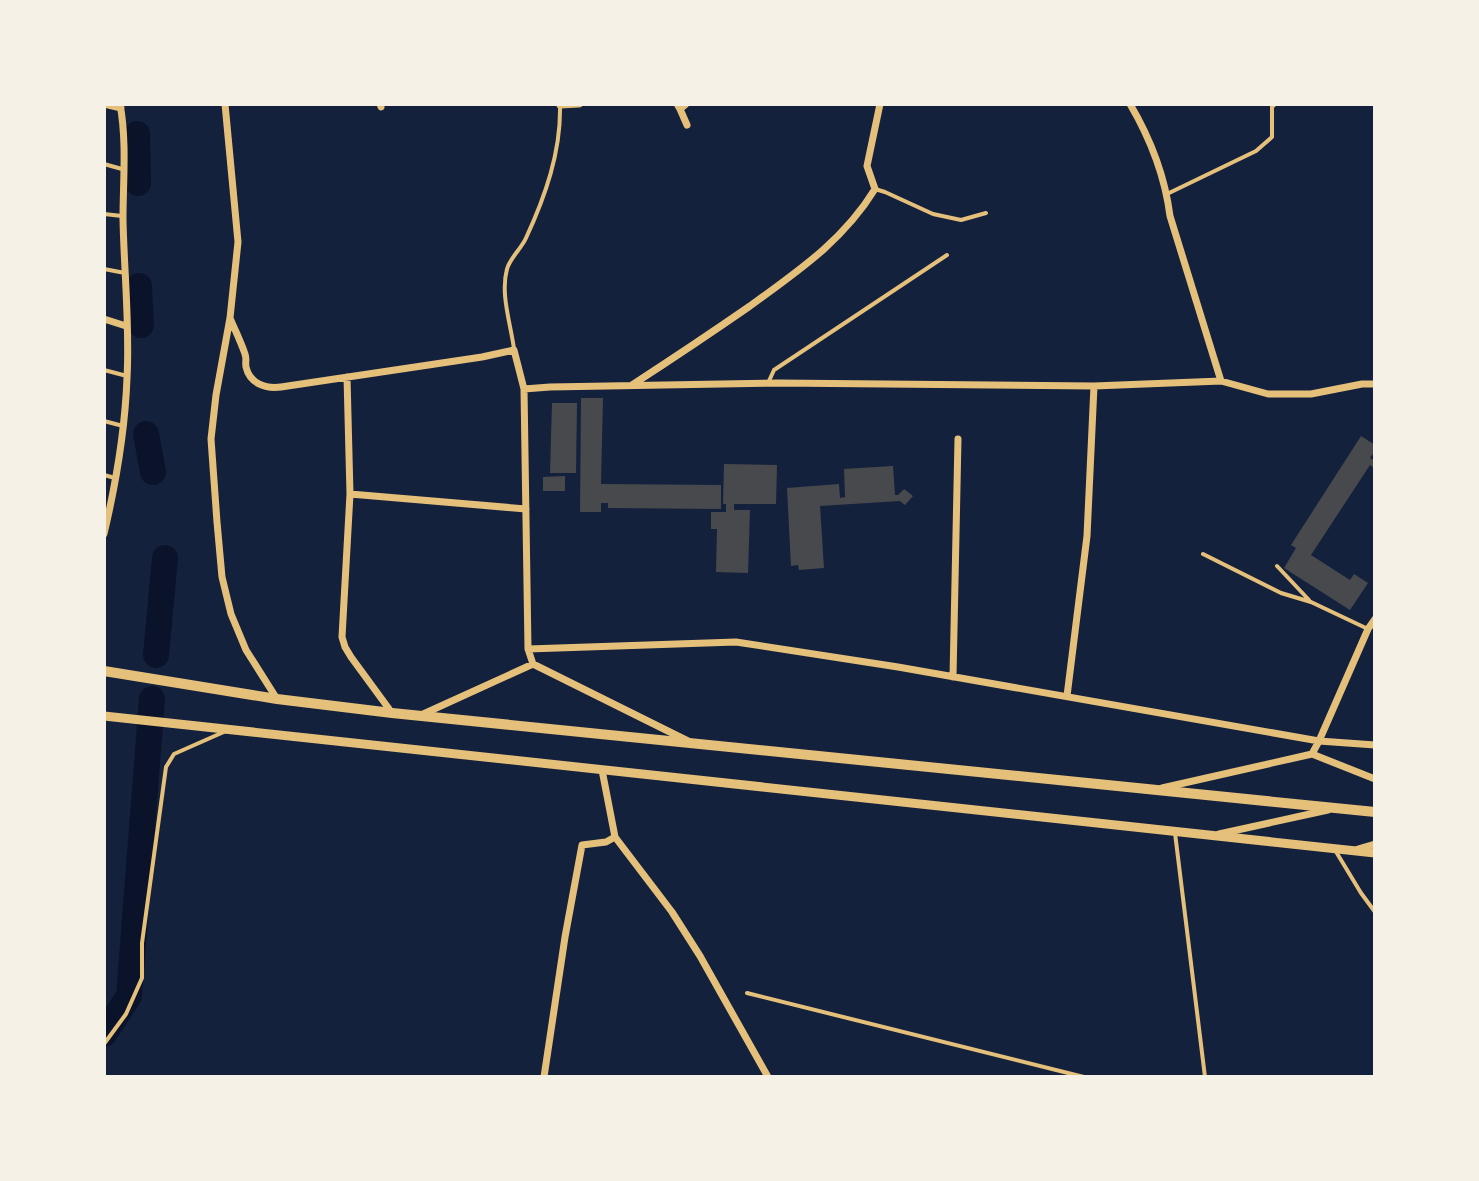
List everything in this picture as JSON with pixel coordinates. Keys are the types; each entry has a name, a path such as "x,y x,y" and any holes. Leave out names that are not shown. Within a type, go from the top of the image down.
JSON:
{"main road":[{"path":"104,671 277,699 392,713 1375,812"}],"street":[{"path":"104,104 120,106 127,376 117,479 104,531"},
{"path":"225,104 238,242 211,439 222,577 231,614 246,650 277,699"},
{"path":"560,105 579,104"},
{"path":"630,386 684,352 804,267 853,221 875,189 867,166 880,104"},
{"path":"1130,104 1146,131 1167,194 1170,216 1221,381"},
{"path":"681,106 687,125"},
{"path":"230,318 245,355 247,371 262,386 273,388 514,350 524,389 528,649 533,664 697,745"},
{"path":"104,319 126,326"},
{"path":"347,377 350,494 342,637 351,657 392,713"},
{"path":"524,389 768,384 1094,386 1221,381 1268,394 1311,394 1375,384"},
{"path":"1067,696 1087,536 1094,386"},
{"path":"953,677 958,439"},
{"path":"350,494 526,509"},
{"path":"1312,754 1375,619"},
{"path":"528,649 736,642 1319,741 1375,745"},
{"path":"421,715 533,664"},
{"path":"104,716 1375,853"},
{"path":"1156,790 1312,754 1375,779"},
{"path":"602,770 615,837 672,912 768,1077"},
{"path":"1213,835 1337,808"},
{"path":"544,1077 582,845 606,842 615,837"},
{"path":"1355,851 1375,844"}],"lane":[{"path":"1167,194 1256,151 1272,137 1272,107 1275,104"},
{"path":"514,350 505,291 506,270 540,209 554,160 560,105"},
{"path":"104,164 124,169"},
{"path":"875,189 933,214 961,220 986,213"},
{"path":"104,214 123,216"},
{"path":"768,384 774,370 947,255"},
{"path":"104,269 125,273"},
{"path":"104,370 127,376"},
{"path":"104,421 123,426"},
{"path":"104,475 117,479"},
{"path":"1203,554 1281,593 1311,602 1368,629"},
{"path":"1277,566 1311,602"},
{"path":"104,1044 126,1014 142,978 142,943 166,767 174,754 231,729"},
{"path":"1174,831 1205,1077"},
{"path":"1333,848 1375,912"},
{"path":"747,993 1061,1074 1084,1077"}],"building":[{"path":"581,398 603,398 601,484 721,485 721,509 608,508 608,503 601,503 601,512 580,512"},
{"path":"552,403 577,403 576,473 550,473"},
{"path":"1361,436 1375,445 1370,458 1375,461 1375,469 1370,465 1311,555 1350,580 1354,574 1368,583 1350,610 1284,568 1296,548 1291,545"},
{"path":"724,464 777,465 776,504 734,504 734,510 750,510 748,573 716,572 717,529 711,529 711,512 726,512 726,504 723,504"},
{"path":"893,466 895,495 904,489 913,496 905,505 900,501 820,506 824,568 799,570 798,565 791,566 787,488 839,484 840,498 845,497 844,469"},
{"path":"565,476 565,491 543,491 543,477"}],"waterway":[{"path":"137,134 138,183"},
{"path":"139,286 141,325"},
{"path":"146,434 153,472"},
{"path":"156,655 165,558"},
{"path":"104,1034 129,996 152,699"}]}
